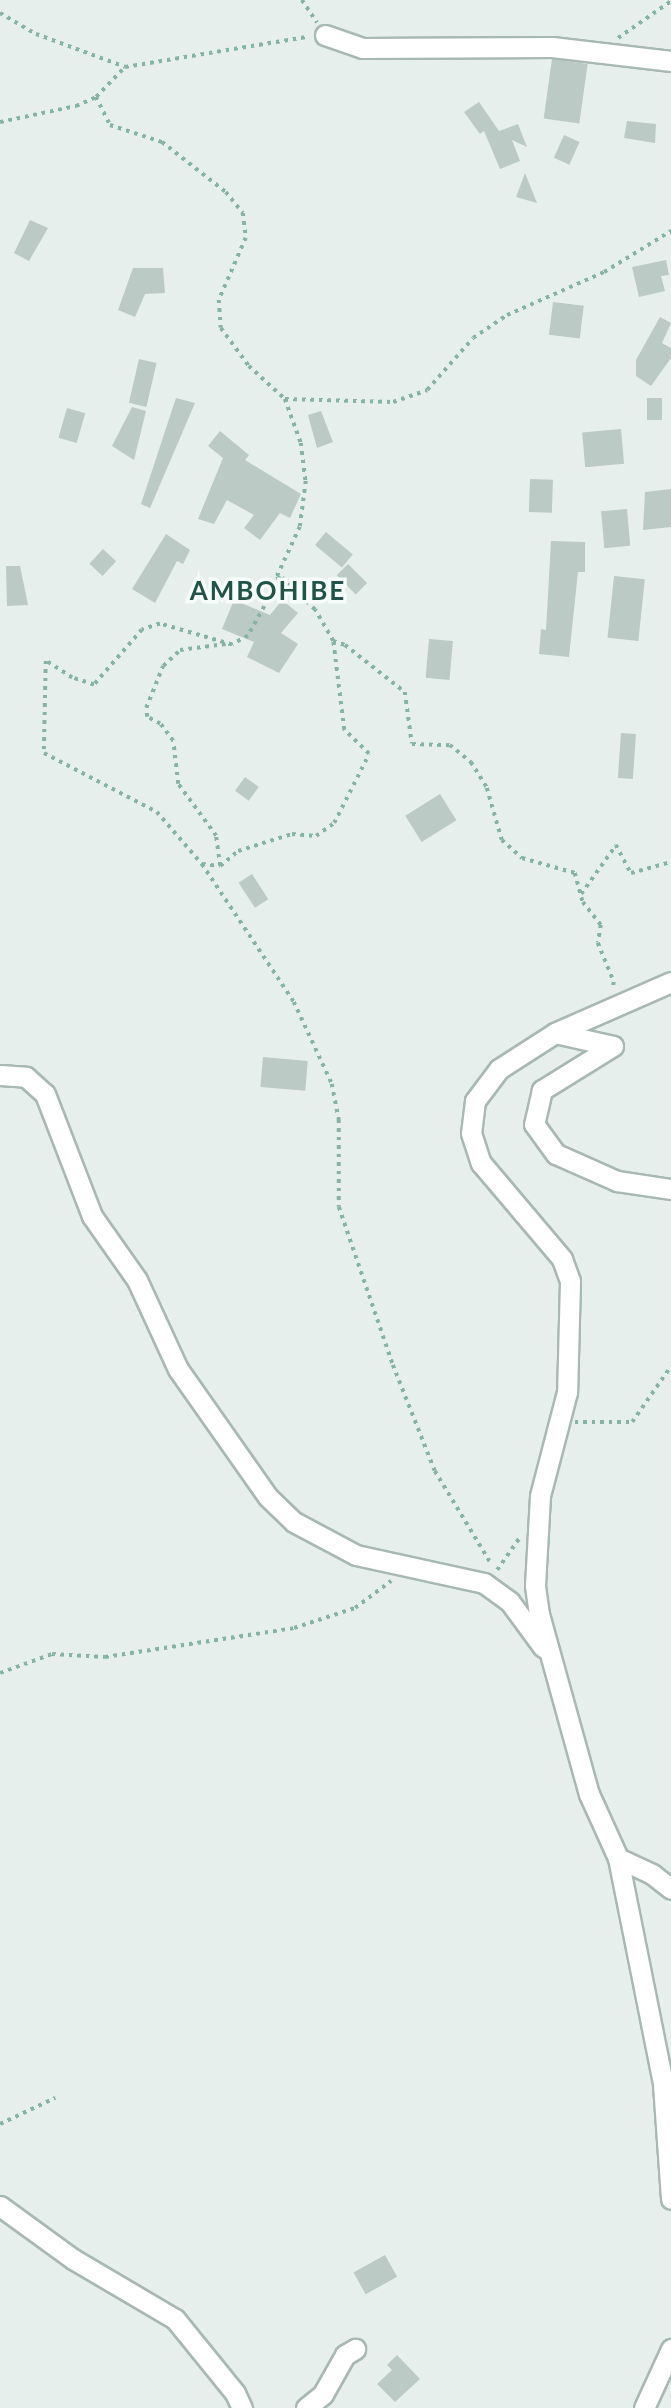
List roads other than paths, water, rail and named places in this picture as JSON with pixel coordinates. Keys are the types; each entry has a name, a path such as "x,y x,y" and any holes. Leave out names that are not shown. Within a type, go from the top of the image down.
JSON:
{"street":[{"path":"325,34 362,48 552,47 605,51 671,61"},
{"path":"671,982 609,1012 555,1033 499,1069 475,1101 471,1133 481,1163 562,1259 568,1272 571,1350 559,1422 535,1529 535,1586 550,1655 580,1749 589,1794 618,1857 663,2084 671,2199"},
{"path":"555,1033 613,1046 542,1090 534,1124 556,1154 617,1181 671,1189"},
{"path":"0,1074 26,1077 45,1094 92,1216 136,1280 178,1368 268,1497 294,1522 356,1555 428,1574 475,1580 510,1601 550,1655"},
{"path":"618,1857 652,1874 671,1889"},
{"path":"0,2206 72,2259 175,2319 235,2393 242,2408"},
{"path":"306,2408 323,2394 345,2355 355,2349"},
{"path":"644,2408 671,2349"}],"district":[{"name":"AMBOHIBE","path":"268,591"}]}
